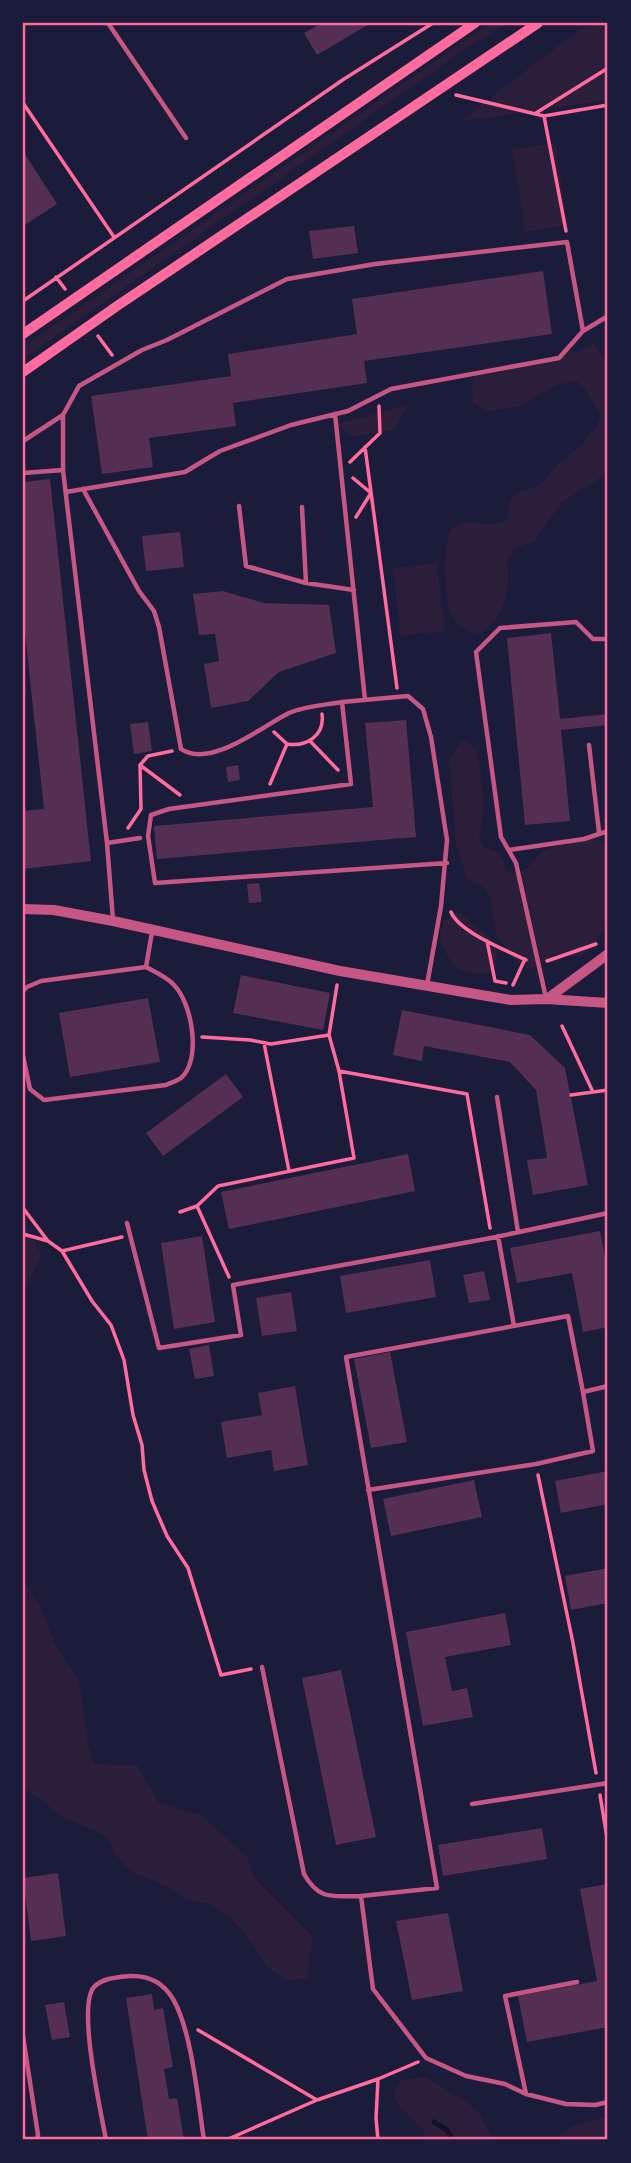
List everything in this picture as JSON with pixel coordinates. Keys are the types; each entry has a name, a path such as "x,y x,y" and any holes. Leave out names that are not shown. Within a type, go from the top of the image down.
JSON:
{"main road":[{"path":"23,334 475,23"},
{"path":"23,372 538,23"}],"street":[{"path":"23,909 54,910 113,921 340,971 511,1000 608,1003"},
{"path":"546,999 608,954"}],"lane":[{"path":"108,23 186,138"},
{"path":"23,441 63,415 79,386 103,371 287,279 374,264 567,242 583,331"},
{"path":"66,492 186,472 220,451 291,425 348,411 391,389 559,358 583,331 608,316"},
{"path":"335,414 365,700"},
{"path":"63,415 63,470 107,843 113,921"},
{"path":"23,473 63,470"},
{"path":"83,489 139,591 154,611 181,749 189,754 205,754 228,748 292,711 342,702 408,696 423,709 431,737 447,840 443,891 427,986"},
{"path":"239,506 246,566 306,583 354,590"},
{"path":"302,507 306,583"},
{"path":"546,999 516,863 501,837 476,652 500,628 576,622 593,639 608,639"},
{"path":"342,702 351,784 169,809 151,815 148,836 155,883 446,863"},
{"path":"589,745 599,832"},
{"path":"509,850 584,839 608,831"},
{"path":"107,843 140,838"},
{"path":"146,967 152,931"},
{"path":"23,991 27,986 41,981 146,967 175,985 189,1014 194,1051 191,1063 180,1079 166,1085 44,1100 30,1088 23,1056"},
{"path":"497,1097 518,1232"},
{"path":"127,1223 159,1348 241,1335 233,1285 491,1238 608,1213"},
{"path":"498,1236 514,1326"},
{"path":"262,1667 304,1874 311,1887 325,1896 361,1896 437,1888 368,1490 346,1357 568,1316 593,1451 536,1464 368,1490"},
{"path":"583,1392 608,1386"},
{"path":"472,1804 608,1783"},
{"path":"361,1896 373,1989 426,2058 466,2076 505,2084 526,2094 566,2104 608,2102"},
{"path":"106,2140 86,2022 87,1999 93,1988 101,1982 136,1976 155,1978 172,1997 184,2022 204,2140"},
{"path":"526,2094 505,1996 577,1982"},
{"path":"23,2036 37,2140"}],"path":[{"path":"23,301 344,79 433,23"},
{"path":"536,113 608,68"},
{"path":"452,94 544,116 608,105"},
{"path":"23,103 114,237"},
{"path":"544,116 567,242"},
{"path":"371,493 342,470 380,433 378,396"},
{"path":"365,447 398,697"},
{"path":"348,530 371,493"},
{"path":"270,723 277,737 287,744 310,741 317,735 323,723 318,706"},
{"path":"310,741 351,784"},
{"path":"265,796 287,744"},
{"path":"120,841 141,809 140,765 148,757 181,749"},
{"path":"140,765 194,806"},
{"path":"443,891 454,919 468,930 539,964 607,941"},
{"path":"487,940 495,981 515,985 525,959"},
{"path":"180,1212 197,1206 218,1186 354,1158 339,1071 329,1035 340,971"},
{"path":"562,1026 593,1092"},
{"path":"192,1037 271,1044 329,1035"},
{"path":"264,1043 289,1172"},
{"path":"339,1071 467,1094 491,1238"},
{"path":"571,1095 608,1090"},
{"path":"197,1206 233,1285"},
{"path":"23,1208 48,1241 62,1251 92,1301 111,1325 124,1360 152,1500 167,1536 188,1568 221,1675 262,1667"},
{"path":"23,1234 48,1241"},
{"path":"62,1251 130,1235"},
{"path":"536,1464 573,1643 608,1844"},
{"path":"184,2022 317,2100"},
{"path":"226,2140 317,2100 378,2079 426,2058"},
{"path":"378,2079 378,2140"}],"shaded area":[{"path":"490,23 508,23 467,48 23,359 23,347"},
{"path":"588,23 608,23 608,100 459,122"},
{"path":"555,143 568,225 525,232 512,149"},
{"path":"594,343 608,366 608,469 603,476 561,503 534,542 517,547 507,559 507,591 501,611 479,635 471,632 455,621 448,606 445,557 452,529 467,522 495,524 508,519 510,500 518,492 539,486 559,463 578,448 597,426 601,416 577,381 556,385 521,406 488,412 473,402 472,384 476,374 485,367 541,361 568,350 579,352"},
{"path":"407,405 395,430 352,437 337,424"},
{"path":"437,563 445,631 400,636 393,568"},
{"path":"463,740 477,749 479,760 484,804 479,837 484,847 499,855 507,870 517,874 527,868 544,850 594,836 608,845 608,926 604,926 587,952 576,956 555,954 529,969 515,961 496,934 489,894 482,886 467,879 456,844 449,759"},
{"path":"457,912 482,931 495,947 498,956 496,965 489,974 472,973 456,967 443,947 440,935 443,924"},
{"path":"23,1223 42,1255 23,1292"},
{"path":"23,1581 39,1603 55,1644 78,1680 88,1744 94,1764 137,1765 159,1803 201,1815 247,1857 254,1877 313,1937 307,1978 286,1981 268,1967 243,1931 228,1916 208,1903 187,1900 169,1888 131,1871 116,1855 106,1836 67,1819 23,1788"},
{"path":"427,2077 480,2114 493,2140 423,2140 425,2131 397,2104 393,2091 401,2080"},
{"path":"608,2116 608,2140 554,2140 572,2126"}],"building":[{"path":"322,23 371,23 317,55 304,33"},
{"path":"23,151 57,204 23,226"},
{"path":"354,226 358,253 313,259 309,231"},
{"path":"543,271 552,334 364,361 367,383 233,403 236,426 149,438 153,467 102,474 91,396 231,376 228,354 357,334 352,299"},
{"path":"50,479 91,861 23,869 23,811 44,809 23,614 23,482"},
{"path":"180,532 184,567 146,571 142,536"},
{"path":"223,591 264,603 329,605 336,653 279,672 248,701 211,708 204,664 219,661 215,634 199,635 193,594"},
{"path":"551,633 560,719 608,714 608,725 561,730 570,821 525,825 507,638"},
{"path":"406,720 416,837 157,859 154,826 373,807 365,723"},
{"path":"148,722 152,751 134,754 130,724"},
{"path":"238,765 240,780 228,782 226,767"},
{"path":"259,883 262,902 249,903 247,884"},
{"path":"241,975 330,993 323,1030 233,1013"},
{"path":"148,998 160,1062 70,1077 59,1013"},
{"path":"402,1010 530,1035 565,1068 588,1185 533,1195 527,1160 547,1158 536,1090 510,1062 424,1046 422,1061 393,1055"},
{"path":"226,1074 243,1097 163,1156 146,1133"},
{"path":"408,1154 415,1191 229,1229 221,1192"},
{"path":"600,1231 608,1272 608,1327 583,1332 572,1273 517,1283 510,1248"},
{"path":"202,1236 215,1322 174,1329 161,1243"},
{"path":"430,1260 436,1297 346,1313 340,1276"},
{"path":"484,1271 490,1300 469,1303 463,1275"},
{"path":"291,1292 297,1331 262,1336 256,1298"},
{"path":"209,1345 214,1376 195,1379 189,1349"},
{"path":"390,1352 407,1442 371,1448 354,1359"},
{"path":"295,1386 308,1465 274,1471 271,1450 227,1458 221,1422 262,1415 258,1393"},
{"path":"608,1471 608,1504 561,1513 555,1481"},
{"path":"474,1480 482,1517 391,1536 383,1499"},
{"path":"608,1568 608,1603 571,1610 565,1576"},
{"path":"505,1613 511,1645 445,1657 452,1691 467,1688 473,1717 423,1726 406,1632"},
{"path":"341,1670 376,1837 336,1845 302,1678"},
{"path":"542,1828 547,1859 443,1876 438,1845"},
{"path":"58,1873 66,1936 31,1941 23,1878"},
{"path":"608,1884 608,2027 527,2042 518,1996 597,1981 580,1889"},
{"path":"448,1913 463,1991 412,2000 396,1921"},
{"path":"152,1994 154,2010 163,2008 173,2067 164,2069 169,2099 177,2098 184,2140 148,2140 126,1998"},
{"path":"64,2002 70,2037 52,2040 45,2005"}],"waterway":[{"path":"434,2122 447,2130 453,2140"}]}
